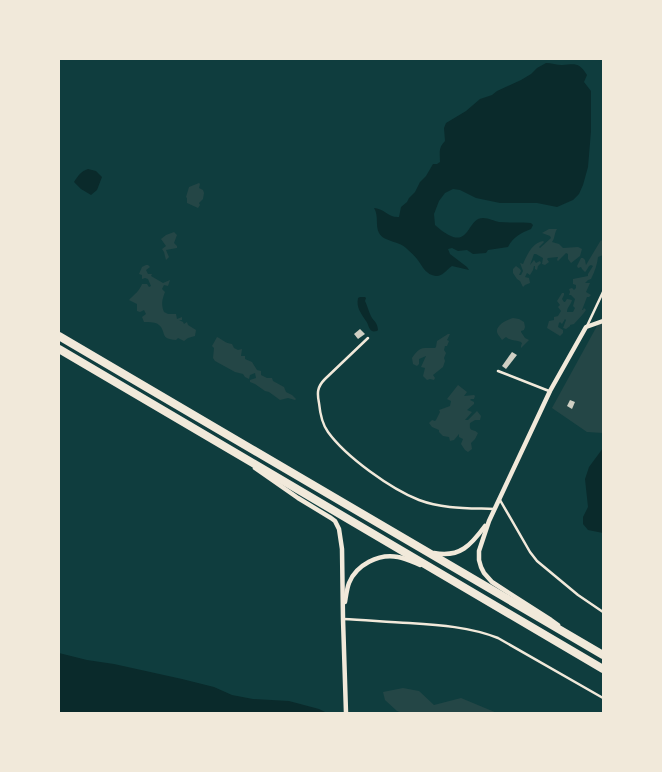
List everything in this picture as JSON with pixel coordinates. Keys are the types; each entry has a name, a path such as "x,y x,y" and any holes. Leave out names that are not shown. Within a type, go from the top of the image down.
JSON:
{"highway":[{"path":"59,336 603,655"},
{"path":"59,350 603,669"}],"street":[{"path":"575,639 551,620 492,582 484,573 479,560 479,551 494,509 550,391 586,327 603,321"},
{"path":"214,441 335,521 339,529 342,549 346,713"},
{"path":"418,547 438,554 455,553 474,540 489,521"},
{"path":"343,610 349,582 355,573 363,566 382,556 399,557 436,571"}],"lane":[{"path":"586,327 603,292"},
{"path":"368,338 319,386 320,413 328,432 358,462 402,492 419,500 436,505 494,509"},
{"path":"498,371 550,391"},
{"path":"499,499 534,557 578,595 603,612"},
{"path":"343,619 432,625 470,629 484,633 498,638 603,698"}],"shaded area":[{"path":"546,63 576,65 582,68 587,75 584,82 591,91 591,131 588,167 579,194 573,200 557,207 537,203 500,203 476,198 460,190 453,189 445,193 439,201 434,214 435,225 447,234 455,237 461,237 466,234 477,220 483,218 499,222 531,223 533,225 531,229 515,238 508,247 488,250 486,253 473,254 467,250 448,249 450,254 469,270 452,266 438,276 430,274 406,248 381,236 374,208 399,217 401,207 415,192 433,164 440,162 441,146 445,141 444,128 446,123 466,111 480,99 521,80"},
{"path":"88,169 96,171 102,177 97,190 91,195 74,182 82,172"},
{"path":"199,183 199,188 204,193 198,208 187,203 186,197 189,187"},
{"path":"549,229 557,229 552,242 559,244 563,248 578,247 582,249 580,256 571,263 566,253 558,261 558,257 548,258 549,262 545,265 542,264 543,258 534,254 530,265 534,260 536,263 540,261 541,263 537,270 534,266 530,275 527,273 525,277 529,278 530,283 523,287 513,273 513,269 516,266 520,269 519,275 521,275 523,271 520,263 523,264 530,250 536,244 544,242 540,248 551,238 542,233"},
{"path":"174,232 177,235 174,243 177,248 166,250 169,257 166,260 162,249 166,246 161,239"},
{"path":"601,240 603,242 603,255 598,257 591,279 585,283 590,283 586,292 591,295 587,297 582,310 584,308 586,310 574,324 566,329 563,328 565,319 562,324 559,323 558,327 563,330 560,336 547,328 549,321 554,320 554,317 558,316 561,311 557,301 562,293 564,293 562,299 564,302 567,299 572,300 567,312 573,312 575,299 569,295 569,289 572,288 574,290 576,288 576,285 573,284 573,279 588,276 593,266 589,266 585,272 581,267 578,268 577,266 581,258 585,260 586,265"},
{"path":"146,265 150,267 146,270 148,274 152,274 151,276 163,283 170,280 168,286 164,285 162,289 165,292 162,302 164,312 176,314 177,319 182,317 182,320 179,320 184,324 187,322 188,325 196,330 195,336 184,341 178,338 176,340 167,338 158,324 144,322 142,317 146,314 144,310 137,311 137,304 129,300 142,284 151,286 148,279 142,279 142,275 139,274 142,267"},
{"path":"358,298 366,298 365,301 371,317 377,324 377,331 371,330 359,310"},
{"path":"603,315 603,433 587,432 552,408"},
{"path":"513,318 524,322 525,327 521,332 529,340 521,348 522,343 506,337 502,340 497,333 500,325"},
{"path":"450,334 447,340 449,341 444,350 446,353 443,367 433,375 434,380 427,380 423,376 425,368 421,367 426,356 419,359 417,366 413,364 412,358 422,348 435,348 437,341"},
{"path":"217,337 232,344 238,350 242,349 241,356 245,356 245,359 252,362 257,370 261,371 261,375 272,378 273,381 284,387 286,392 296,399 280,400 250,382 250,380 256,378 255,373 250,375 249,379 243,374 235,372 215,361 213,358 214,348 212,346"},
{"path":"458,385 467,392 464,396 475,396 474,399 470,400 474,404 467,410 472,412 465,420 468,420 477,411 481,416 480,420 470,423 471,429 478,433 471,443 472,449 468,452 461,444 463,439 459,437 459,434 454,440 450,441 449,437 443,436 439,430 432,427 429,423 432,420 436,420 440,412 439,410 450,406 451,401 447,399"},
{"path":"603,448 603,533 588,530 583,524 583,517 588,507 585,479 589,467"},
{"path":"59,653 182,679 214,687 232,695 253,699 289,701 327,713 59,713"},
{"path":"403,688 419,691 434,705 461,698 497,713 402,713 385,700 383,692"}],"building":[{"path":"360,329 365,334 358,339 354,334"},
{"path":"512,352 517,355 506,369 502,366"},
{"path":"570,400 575,402 572,409 567,406"}]}
